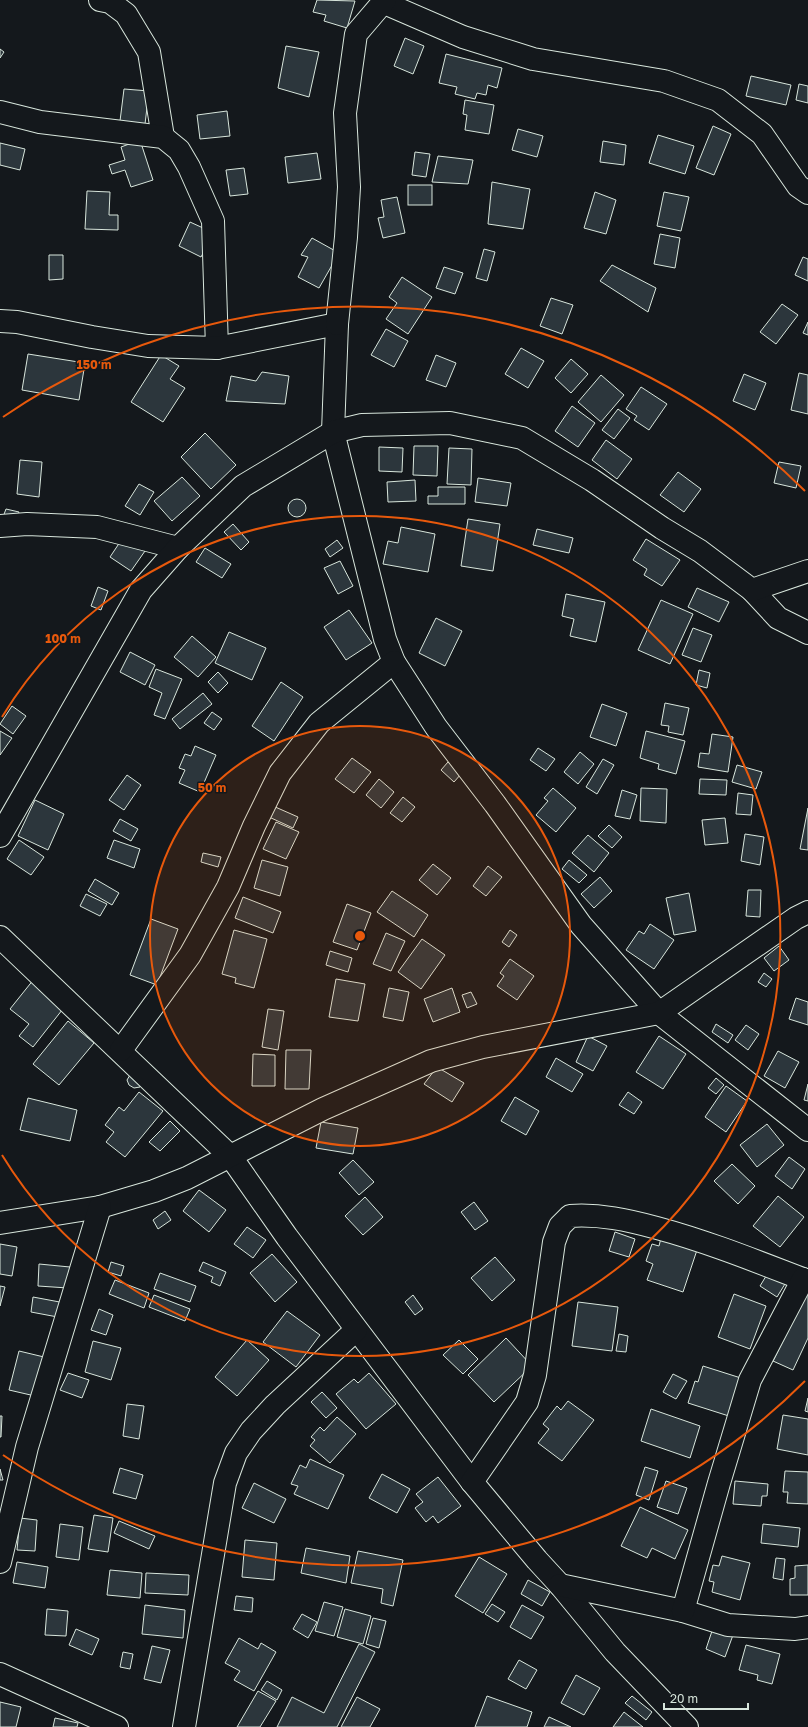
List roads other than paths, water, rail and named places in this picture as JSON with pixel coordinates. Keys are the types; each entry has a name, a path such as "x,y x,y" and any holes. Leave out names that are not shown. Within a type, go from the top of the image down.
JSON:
{"street":[{"path":"100,0 110,2 126,14 149,52 162,137"},
{"path":"808,193 798,186 762,134 718,100 664,81 533,59 463,37 384,1 356,34 345,113 348,187 346,237 337,324 333,432 384,639 394,662 436,727 495,804 581,925 659,1013 808,1130"},
{"path":"0,112 40,122 162,137 179,150 186,161 213,221 217,348"},
{"path":"0,321 17,322 92,337 148,346 217,348 337,324"},
{"path":"0,836 141,590 178,548 243,486 333,432 362,425 450,423 522,438 592,480 662,528 700,551 752,590 778,618 808,633"},
{"path":"0,526 27,524 97,528 178,548"},
{"path":"752,590 808,571"},
{"path":"121,1050 190,955 228,887 254,826 280,773 319,723 394,662"},
{"path":"0,1223 100,1207 154,1191 187,1178 232,1157 323,1109 431,1061 483,1047 659,1013 796,918 808,912"},
{"path":"0,937 121,1050 232,1157 287,1237 472,1482 615,1652 687,1727"},
{"path":"0,1562 28,1447 100,1207"},
{"path":"472,1482 527,1402 535,1375 554,1242 560,1226 570,1216 589,1215 608,1217 694,1238 805,1280 750,1380 719,1482 683,1611"},
{"path":"184,1727 223,1497 236,1453 251,1431 275,1405 356,1330"},
{"path":"560,1585 683,1611 728,1625 796,1629 808,1627"},
{"path":"0,1674 117,1727"}]}
